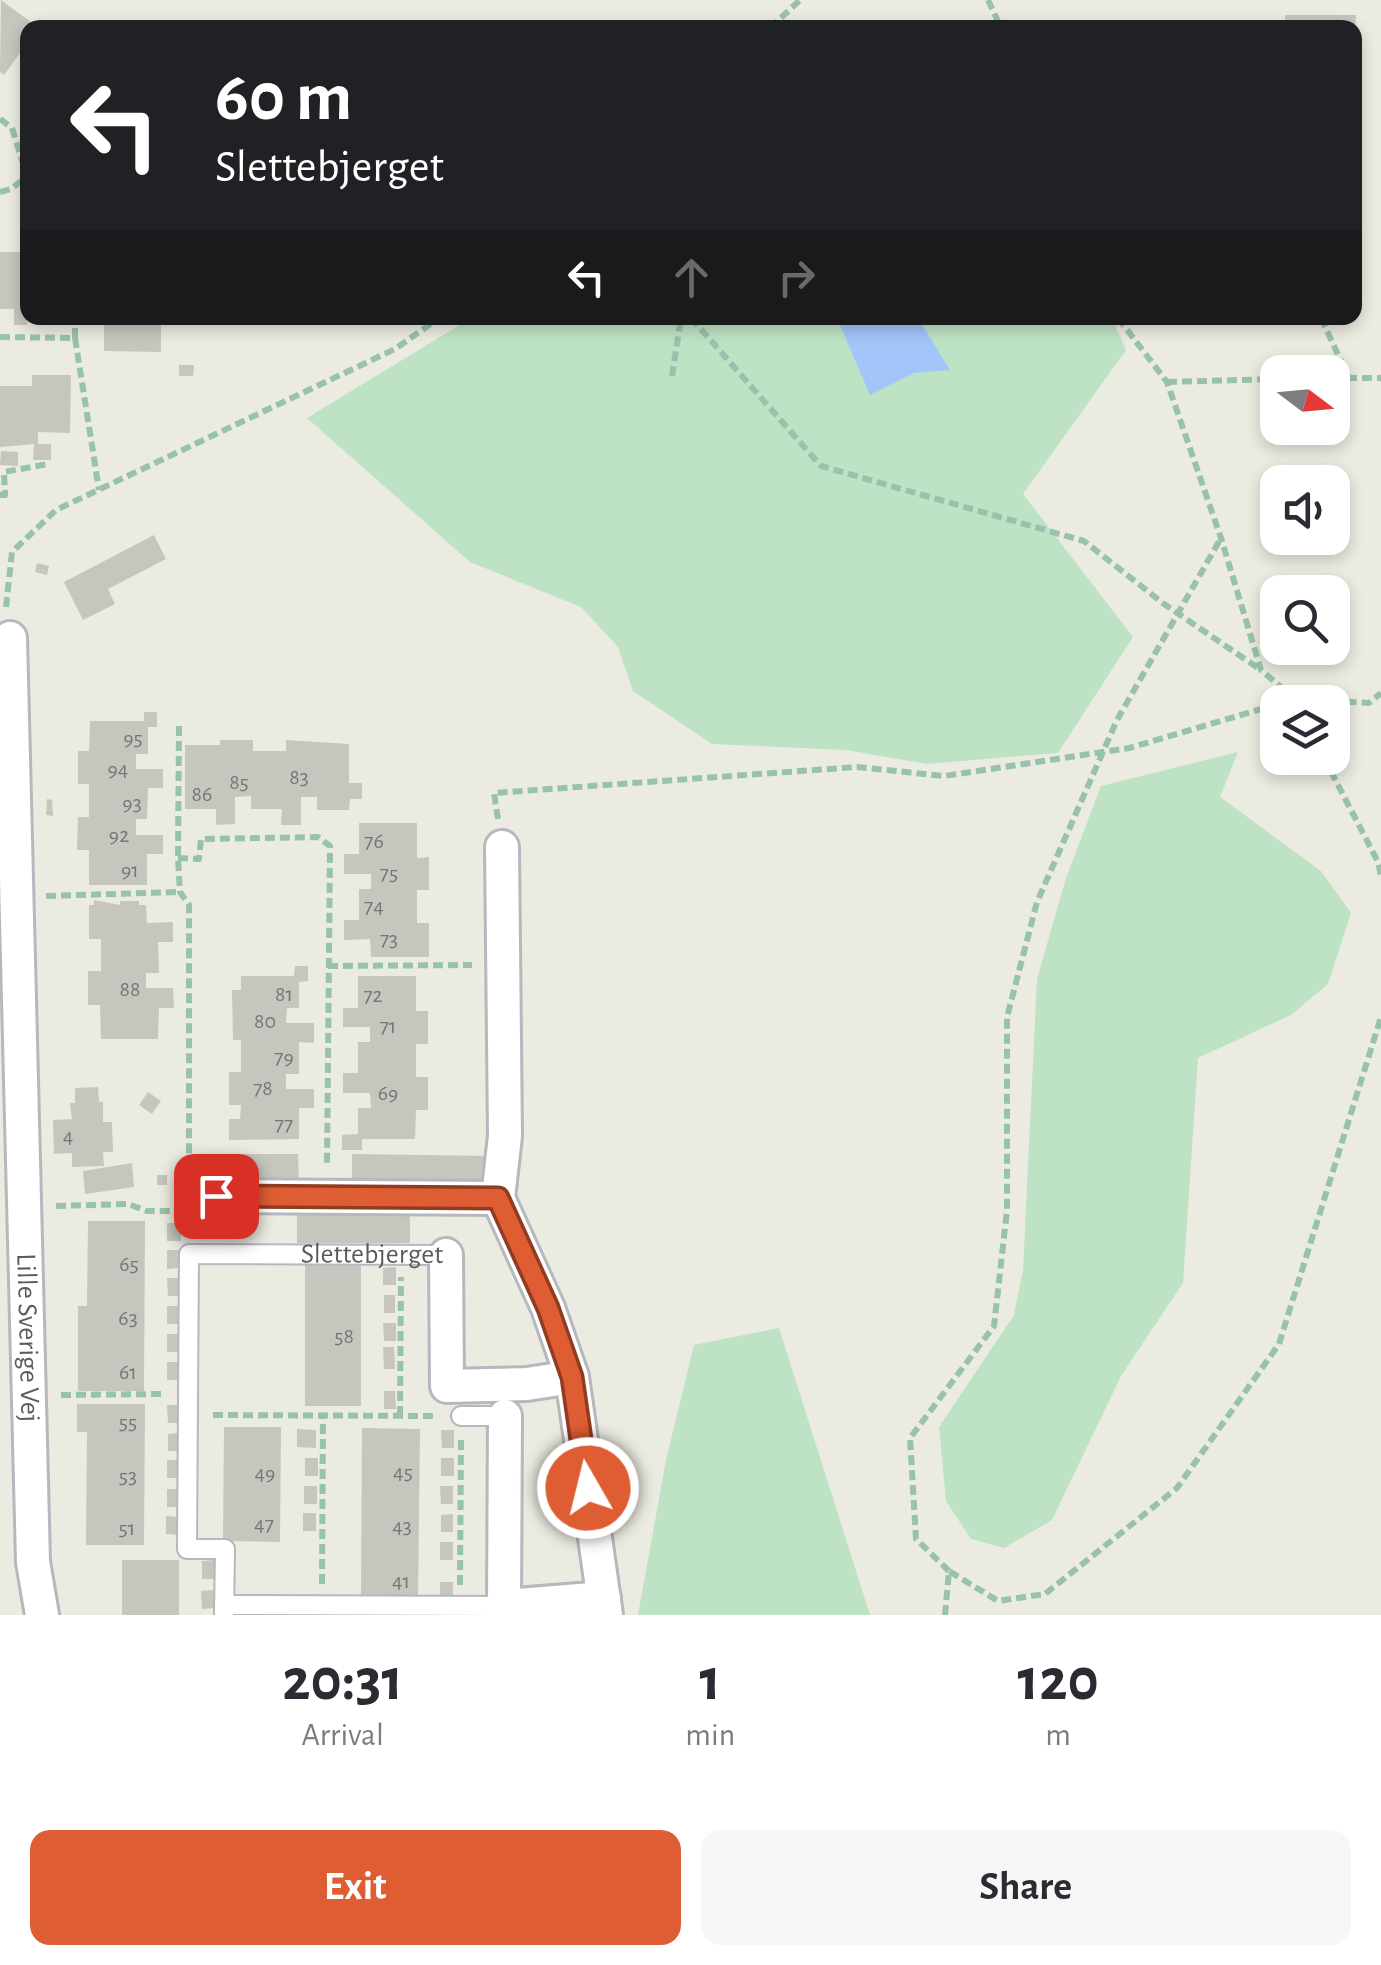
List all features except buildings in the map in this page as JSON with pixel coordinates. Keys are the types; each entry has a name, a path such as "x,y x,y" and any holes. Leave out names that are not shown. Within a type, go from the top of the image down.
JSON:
{"street":[{"name":"Lille Sverige Vej","path":"10,638 33,1562 42,1615"},
{"path":"502,847 505,1136 498,1198 548,1308 572,1377 605,1606 504,1606 505,1416"},
{"path":"202,1204 326,1197 498,1198"},
{"name":"Slettebjerget","path":"446,1256 447,1386 527,1384 572,1377"}],"lane":[{"name":"Slettebjerget","path":"189,1254 446,1256"},
{"path":"189,1254 186,1548 224,1549 224,1610 322,1605 504,1606"},
{"path":"461,1416 505,1416"}],"path":[{"path":"779,20 800,0"},
{"path":"0,119 12,128 20,157"},
{"path":"75,325 98,490"},
{"path":"10,638 3,584 12,552 56,510 395,350 429,325"},
{"path":"672,376 679,325"},
{"path":"697,325 821,466 1084,541 1278,685"},
{"path":"1123,325 1167,382 1261,670"},
{"path":"1324,325 1338,355"},
{"path":"0,337 75,338"},
{"path":"1350,378 1381,378"},
{"path":"1167,382 1260,380"},
{"path":"0,495 5,495 4,472 48,464"},
{"path":"1221,538 1102,752 1037,902 1006,1017 1007,1210 994,1326 910,1438 916,1539 949,1571 998,1602 1045,1594 1177,1488 1279,1344 1381,1016"},
{"path":"1350,703 1369,704 1381,693"},
{"path":"494,793 856,767 944,776 1128,748 1260,709"},
{"path":"179,726 178,858 180,892 189,905 202,1204 189,1254"},
{"path":"1333,775 1378,862 1381,876"},
{"path":"178,858 199,859 200,839 318,837 330,846 326,1197"},
{"path":"16,897 180,892"},
{"path":"328,966 503,965"},
{"path":"24,1207 128,1204 147,1211 202,1204"},
{"path":"400,1416 401,1255"},
{"path":"30,1395 188,1394"},
{"path":"188,1414 461,1416 460,1606"},
{"path":"322,1605 324,1415"},
{"path":"944,1615 949,1571"}],"green space":[{"path":"460,325 1115,325 1126,350 1023,494 1133,637 1058,753 927,764 846,750 712,744 633,691 618,647 581,607 470,562 307,418"},
{"path":"1238,752 1220,797 1321,871 1351,913 1328,984 1291,1015 1198,1058 1183,1283 1121,1376 1052,1520 1004,1548 971,1539 946,1501 939,1427 1014,1315 1023,1270 1037,979 1066,878 1101,786"},
{"path":"779,1328 870,1615 638,1615 666,1460 694,1345"}],"water":[{"path":"840,325 922,325 950,370 914,373 870,395"}],"route":[{"path":"216,1196 498,1198 548,1308 572,1377 588,1488"}]}
